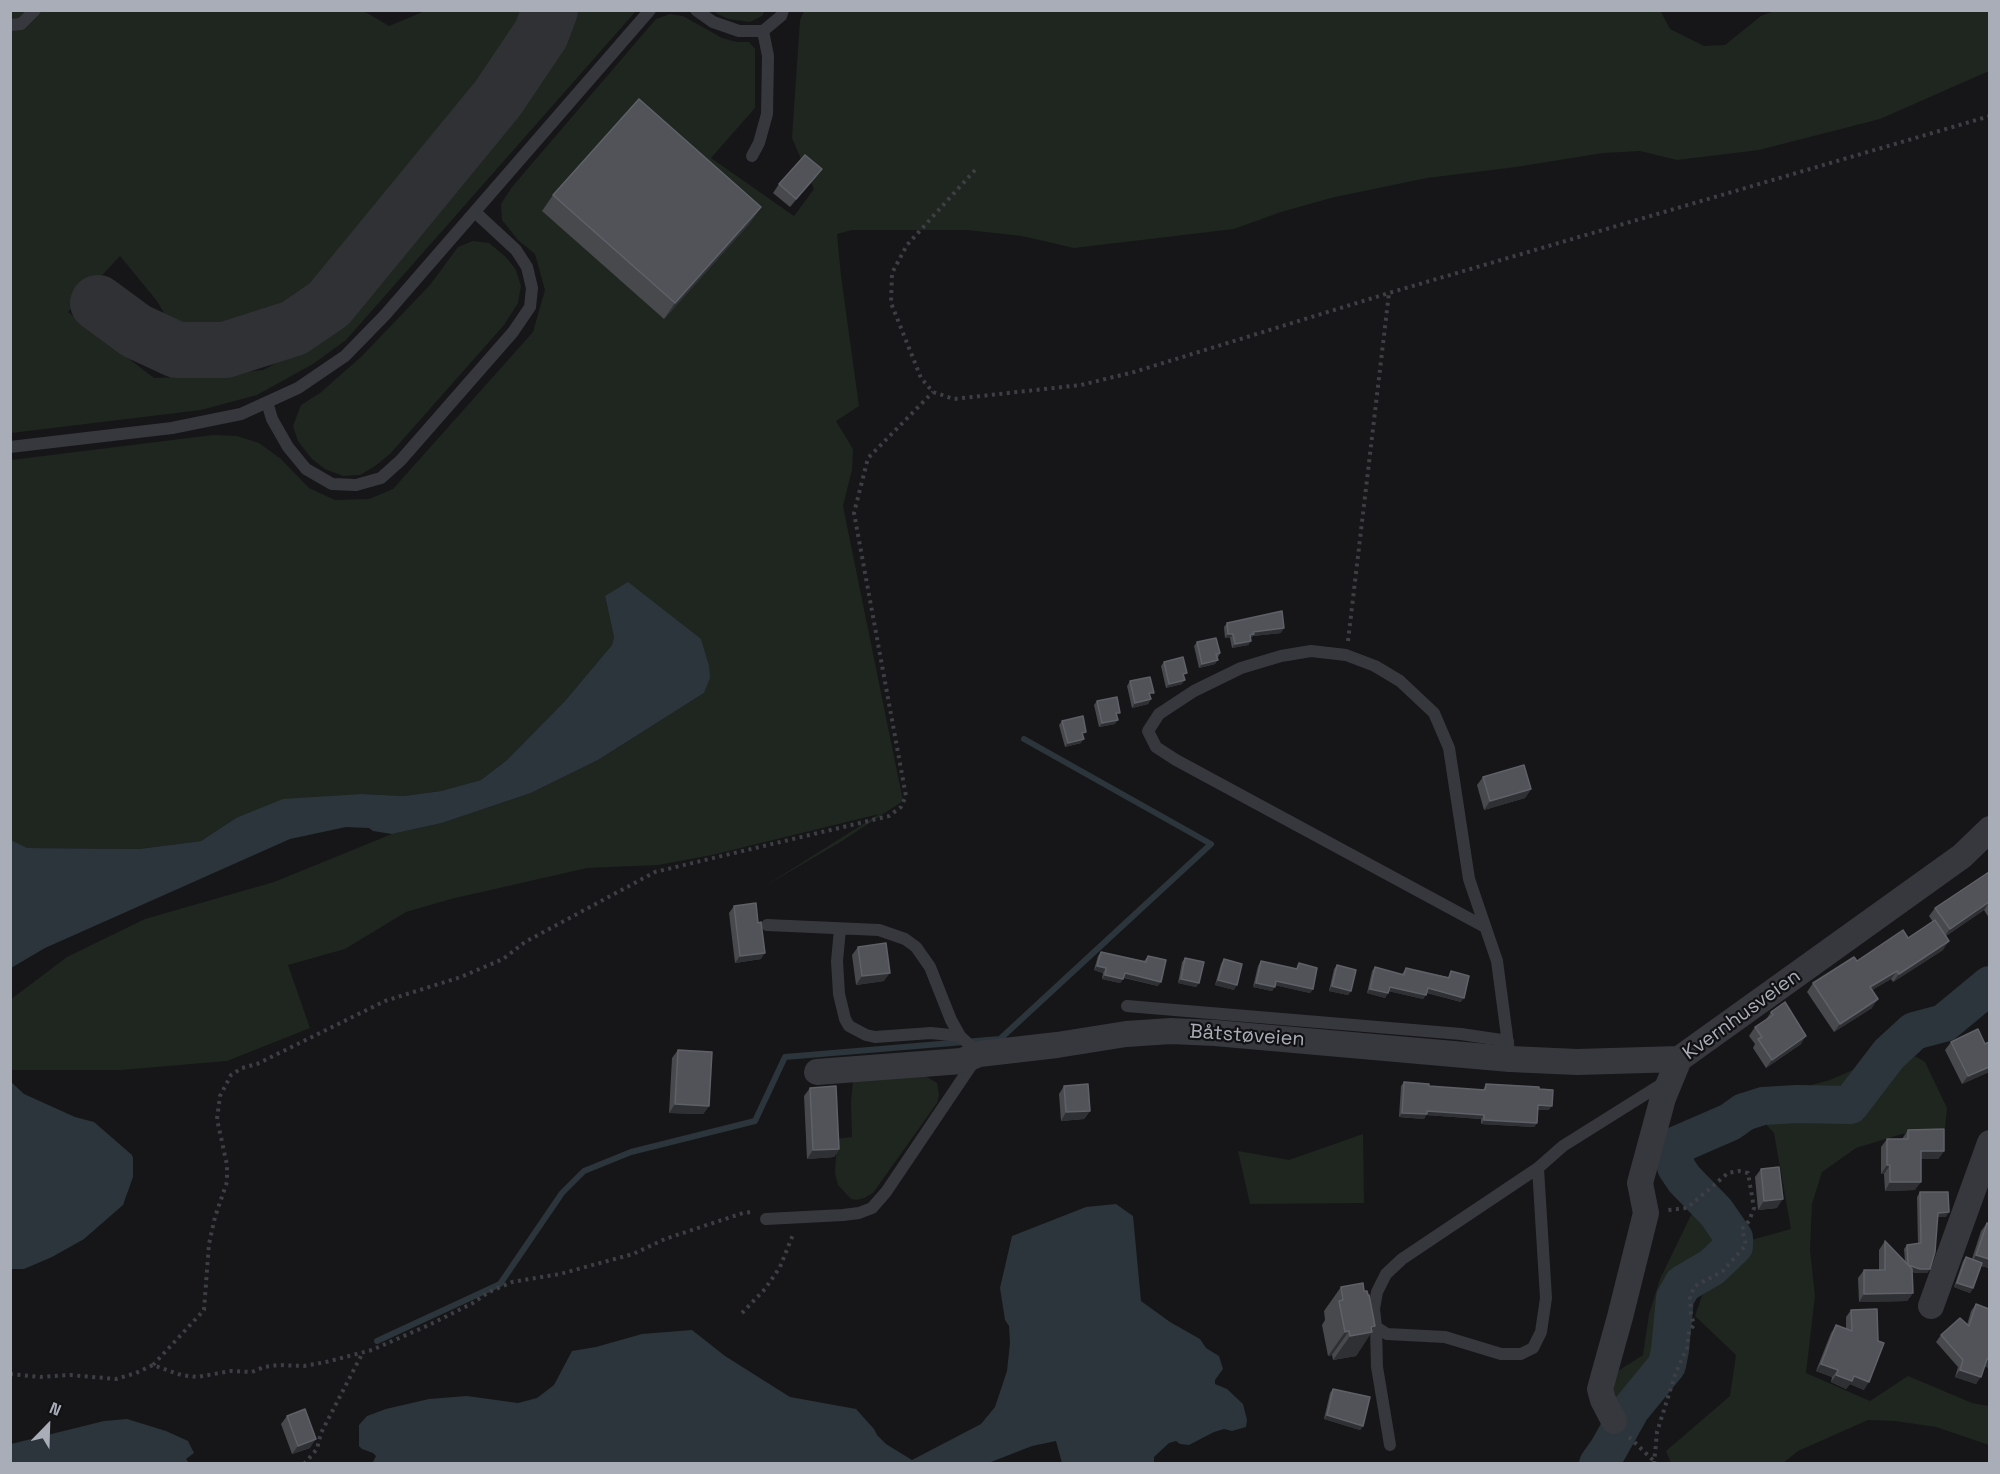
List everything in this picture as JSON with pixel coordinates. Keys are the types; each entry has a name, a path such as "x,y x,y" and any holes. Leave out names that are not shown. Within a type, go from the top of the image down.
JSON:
{"street":[{"name":"Kvernhusveien","path":"1620,1427 1602,1400 1600,1389 1646,1213 1640,1183 1663,1098 1676,1068 1962,856 1989,829"},
{"name":"Båtstøveien","path":"817,1072 963,1061 979,1054 1126,1034 1171,1031 1509,1050 1577,1062 1676,1068"},
{"path":"1931,1306 1989,1143"}],"lane":[{"path":"10,25 21,24 35,10"},
{"path":"10,447 172,428 240,414 298,388 345,356 385,315 650,10"},
{"path":"696,10 713,22 739,31 763,31 781,16 783,10"},
{"path":"752,156 759,143 767,114 768,56 763,31"},
{"path":"267,402 272,419 288,447 306,469 332,484 356,485 381,478 400,460 513,332 530,307 532,288 527,267 516,250 475,212"},
{"path":"1127,1006 1461,1034 1509,1050 1497,961 1469,879 1449,748 1434,713 1400,681 1376,666 1347,655 1311,651 1281,656 1241,668 1194,691 1159,714 1148,730 1156,747 1176,760 1485,927"},
{"path":"766,1219 796,1219 859,1213 872,1208 886,1192 979,1054 960,1036 930,968 916,947 905,939 879,930 767,925"},
{"path":"840,929 837,961 839,994 845,1019 855,1031 875,1036 931,1033 960,1036"},
{"path":"1390,1445 1377,1367 1374,1309 1377,1292 1386,1274 1402,1259 1538,1168 1563,1146 1676,1068"},
{"path":"1376,1327 1387,1334 1445,1337 1501,1354 1521,1354 1533,1348 1542,1332 1546,1298 1538,1168"}],"path":[{"path":"975,170 907,245 892,273 891,303 921,378 933,392 954,399 1081,385 1134,372 1389,293 1989,116"},
{"path":"1347,655 1389,293"},
{"path":"10,1374 40,1377 70,1375 116,1379 136,1373 153,1365 204,1310 209,1244 227,1182 227,1165 217,1119 220,1096 231,1075 242,1068 257,1064 385,1001 462,977 503,959 525,942 655,872 889,816 901,807 906,796 854,513 868,458 933,392"},
{"path":"1646,1213 1687,1208 1728,1173 1739,1171 1748,1173 1754,1208 1749,1221 1742,1229 1746,1245 1723,1271 1695,1286 1690,1296 1694,1325 1689,1331 1688,1343 1657,1432 1655,1463"},
{"path":"153,1365 181,1375 197,1377 231,1371 252,1372 278,1365 304,1365 362,1353 429,1325 512,1282 560,1274 633,1254 665,1239 743,1213 766,1210 766,1219"},
{"path":"742,1313 765,1288 780,1267 791,1242 796,1219"},
{"path":"304,1464 317,1449 321,1433 362,1353"},
{"path":"1620,1427 1655,1463"}],"shaded area":[{"path":"362,10 389,26 425,11 527,11 502,55 340,262 306,296 271,315 234,325 200,327 168,320 157,301 120,256 68,312 154,378 206,376 263,370 303,349 350,312 481,152 555,52 574,11 636,11 346,340 313,364 257,395 201,410 11,433 10,11"},
{"path":"1660,10 1670,29 1704,46 1725,45 1761,16 1774,11 1989,11 1989,71 1880,119 1759,150 1677,160 1640,151 1603,153 1427,178 1335,197 1281,212 1234,229 1074,248 1022,236 967,230 852,230 837,234 859,406 836,421 853,449 852,470 843,506 903,801 842,841 765,886 879,814 712,855 658,865 587,868 451,899 406,912 345,949 288,965 310,1028 227,1061 121,1070 11,1070 10,1000 67,957 145,919 274,882 392,834 442,823 531,793 598,760 704,693 605,597 614,637 612,645 565,701 507,760 481,780 441,791 404,796 362,794 236,818 201,841 139,849 26,848 11,840 11,460 213,435 237,436 259,443 281,459 309,488 335,500 369,499 393,489 533,332 545,290 535,254 518,240 502,220 501,204 512,187 656,19 670,14 683,16 722,38 749,42 755,49 755,108 711,158 794,216 814,189 792,138 800,20 804,11"},
{"path":"712,11 765,11 762,16 750,22 728,19"},
{"path":"473,241 489,243 506,257 516,270 521,286 518,303 504,325 390,454 360,475 343,476 325,469 312,459 298,441 293,426 301,405 320,393 361,357 430,285 458,247"},
{"path":"628,582 701,639 710,678 704,693 598,760 531,793 442,823 392,834 373,831 369,828 346,827 290,839 45,948 11,968 11,840 27,848 139,849 201,841 236,818 283,799 362,794 404,796 441,791 481,780 507,760 565,701 612,645 614,637 605,596"},
{"path":"1906,1051 1925,1062 1947,1108 1945,1128 1902,1134 1856,1148 1822,1172 1812,1204 1810,1250 1815,1296 1806,1373 1870,1401 1908,1376 1972,1403 1989,1406 1989,1445 1936,1427 1868,1420 1798,1451 1783,1463 1671,1463 1666,1451 1730,1396 1736,1355 1695,1316 1703,1293 1734,1268 1744,1242 1791,1229 1774,1133 1742,1098 1785,1092 1830,1080 1889,1054"},
{"path":"922,1074 937,1083 939,1095 937,1103 873,1193 857,1200 851,1199 838,1185 835,1173 837,1139 852,1137 853,1082 859,1077"},
{"path":"10,1081 24,1094 75,1117 94,1122 133,1158 133,1177 123,1205 84,1239 24,1269 11,1269"},
{"path":"1363,1134 1364,1203 1250,1204 1238,1151 1289,1160"},
{"path":"1702,1200 1730,1238 1731,1244 1716,1258 1683,1277 1670,1303 1661,1340 1663,1365 1621,1417 1611,1393 1618,1371 1643,1355 1649,1314 1660,1279 1694,1209"},
{"path":"1116,1204 1133,1216 1141,1301 1170,1322 1200,1339 1206,1348 1219,1356 1223,1369 1215,1380 1215,1384 1227,1389 1243,1404 1247,1420 1246,1427 1214,1432 1189,1445 1176,1441 1169,1443 1154,1457 1154,1463 1062,1463 1056,1441 1032,1446 986,1464 372,1464 376,1456 359,1446 359,1425 367,1416 386,1409 429,1399 467,1396 518,1403 537,1398 554,1385 572,1351 642,1334 692,1330 725,1356 790,1397 856,1409 886,1444 912,1460 981,1424 995,1407 1007,1371 1010,1343 1009,1326 1005,1320 1000,1288 1012,1236 1086,1207"},
{"path":"127,1419 166,1431 188,1441 194,1453 186,1459 189,1463 11,1463 11,1444 104,1421"}],"building":[{"path":"639,99 761,207 675,303 553,195"},
{"path":"805,155 822,169 796,199 779,184"},
{"path":"1282,611 1284,628 1253,632 1254,634 1250,635 1251,641 1235,644 1233,634 1228,634 1227,623"},
{"path":"1216,638 1220,653 1216,654 1218,660 1202,664 1197,642"},
{"path":"1183,657 1187,673 1183,674 1185,680 1169,684 1164,662"},
{"path":"1150,677 1154,693 1149,693 1151,699 1135,703 1130,681"},
{"path":"1117,697 1120,713 1116,713 1118,720 1102,723 1097,701"},
{"path":"1083,716 1086,732 1082,733 1084,739 1068,743 1062,721"},
{"path":"1524,765 1531,789 1490,801 1483,777"},
{"path":"1989,872 1989,902 1950,929 1935,908"},
{"path":"756,903 765,953 740,956 734,906"},
{"path":"1935,920 1949,941 1899,974 1897,971 1870,987 1878,999 1840,1024 1813,983 1854,957 1857,961 1903,930 1908,938"},
{"path":"886,943 890,973 862,976 858,947"},
{"path":"1101,952 1146,962 1148,956 1166,960 1161,982 1125,973 1123,979 1105,975 1106,968 1097,966"},
{"path":"1185,958 1204,962 1199,983 1181,979"},
{"path":"1224,959 1242,964 1237,985 1218,980"},
{"path":"1261,961 1297,969 1299,963 1317,968 1313,989 1276,981 1275,987 1256,983"},
{"path":"1337,965 1356,970 1351,991 1332,986"},
{"path":"1375,967 1404,975 1406,968 1449,978 1451,971 1469,976 1464,998 1428,988 1426,995 1390,987 1388,993 1370,989"},
{"path":"1785,1002 1806,1036 1772,1060 1758,1039 1762,1037 1755,1027 1773,1015 1771,1012"},
{"path":"1978,1029 1985,1044 1989,1042 1989,1067 1968,1076 1951,1042"},
{"path":"678,1050 712,1052 709,1106 675,1104"},
{"path":"1404,1082 1485,1090 1486,1084 1539,1087 1539,1089 1553,1090 1552,1106 1538,1105 1537,1123 1484,1120 1484,1115 1427,1111 1427,1114 1402,1113"},
{"path":"1088,1084 1090,1111 1066,1112 1064,1086"},
{"path":"836,1086 839,1149 813,1150 810,1088"},
{"path":"1944,1129 1944,1151 1921,1151 1921,1182 1890,1182 1890,1165 1887,1165 1887,1139 1908,1139 1908,1130"},
{"path":"1779,1167 1783,1199 1764,1201 1761,1169"},
{"path":"1920,1192 1948,1192 1949,1212 1938,1213 1935,1252 1930,1269 1908,1265 1907,1245 1921,1243"},
{"path":"1987,1223 1989,1224 1989,1259 1976,1255"},
{"path":"1885,1241 1912,1269 1913,1293 1864,1294 1864,1270 1885,1270"},
{"path":"1966,1257 1982,1263 1973,1288 1957,1283"},
{"path":"1363,1283 1364,1291 1367,1291 1369,1295 1375,1326 1371,1327 1372,1332 1350,1336 1349,1331 1345,1332 1339,1301 1343,1300 1341,1287"},
{"path":"1976,1304 1989,1309 1989,1359 1987,1359 1981,1377 1960,1370 1963,1360 1941,1335 1960,1318 1969,1326"},
{"path":"1877,1309 1878,1341 1884,1343 1869,1382 1854,1376 1852,1381 1836,1375 1838,1370 1821,1364 1836,1325 1852,1331 1851,1310"},
{"path":"1333,1389 1370,1397 1363,1426 1327,1415"},
{"path":"305,1409 316,1439 298,1446 287,1416"}],"waterway":[{"path":"377,1341 500,1284 562,1193 584,1171 631,1152 755,1121 785,1057 1000,1039 1211,844 1024,739"},
{"path":"1598,1464 1631,1409 1667,1365 1675,1298 1683,1284 1712,1267 1734,1246 1734,1238 1716,1212 1684,1179 1676,1167 1674,1154 1677,1145 1730,1122 1744,1112 1763,1106 1850,1105 1889,1054 1914,1031 1944,1023 1990,985"}],"taxiway":[{"path":"98,303 136,331 177,350 225,350 294,328 329,304 498,98 541,34 550,10"}]}
